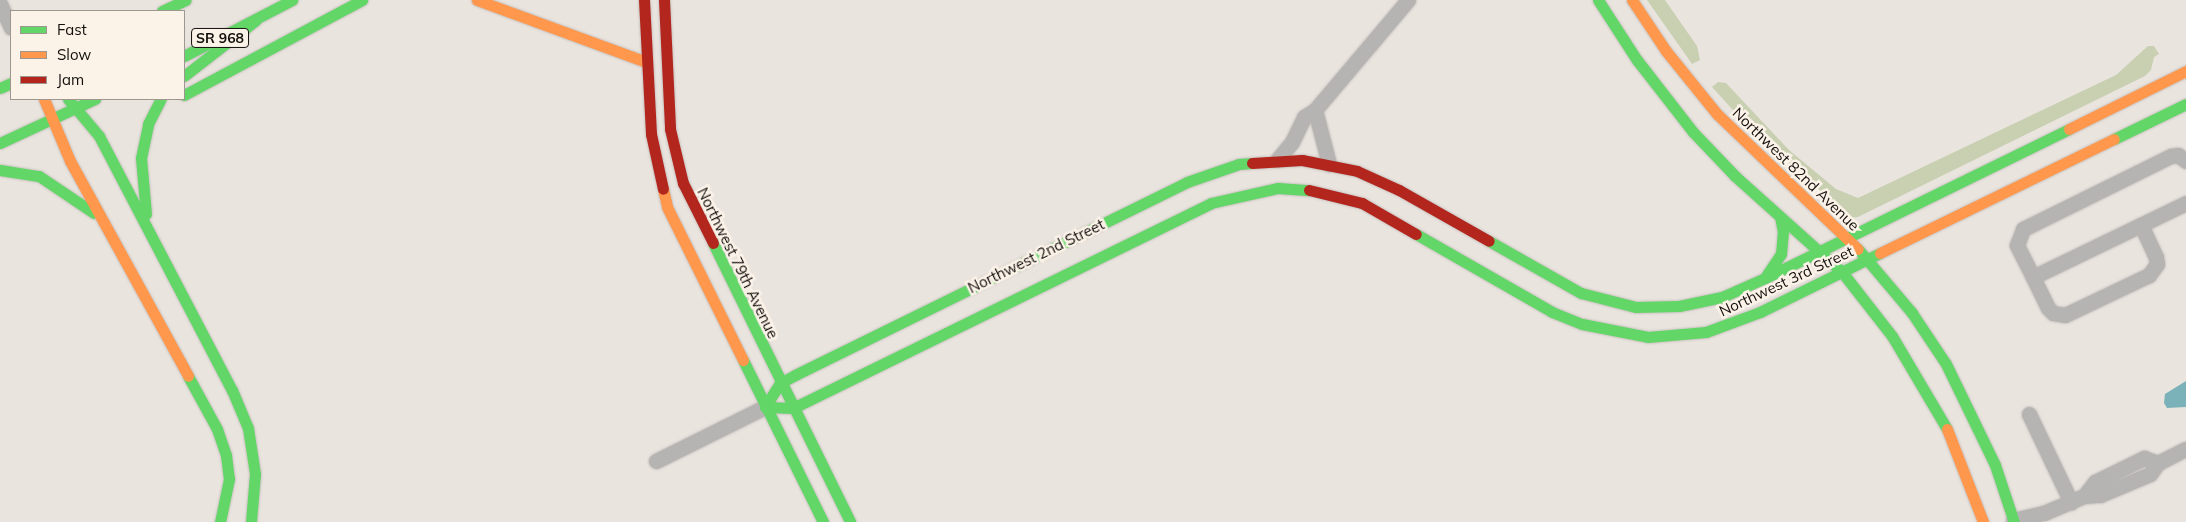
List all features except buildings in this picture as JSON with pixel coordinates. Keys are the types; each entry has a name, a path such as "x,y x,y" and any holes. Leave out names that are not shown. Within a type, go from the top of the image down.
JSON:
{"main road":[{"path":"164,10 186,0"},
{"name":"SR 968","path":"185,56 292,0"},
{"path":"185,97 362,0"},
{"path":"477,0 646,62"},
{"path":"644,0 651,134 667,207 823,522"},
{"name":"Northwest 79th Avenue","path":"664,0 670,129 677,167 698,219 850,522"},
{"path":"1598,0 1637,60 1678,114 1728,169 1842,272 1892,336 1928,392 1961,459 1983,522"},
{"name":"Northwest 82nd Avenue","path":"1632,0 1666,51 1717,114 1868,260 1906,305 1946,364 1985,439 2013,521"},
{"path":"185,75 256,20"},
{"name":"Northwest 3rd Street","path":"1328,164 1381,179 1552,278 1606,301 1643,307 1689,305 1722,297 1765,278 2185,74"},
{"path":"44,100 101,218 217,430 226,455 229,479 220,522"},
{"path":"69,100 78,107 99,136 148,233 232,390 248,428 255,474 251,522"},
{"path":"0,143 93,100"},
{"path":"148,233 141,174 148,124 160,100"},
{"path":"144,146 177,101"},
{"name":"Northwest 3rd Street","path":"1278,188 1326,192 1362,203 1558,315 1587,326 1623,334 1665,337 1722,328 1868,260 2186,104"},
{"name":"Northwest 2nd Street","path":"780,383 1187,182 1233,166 1277,160 1328,164"},
{"path":"0,170 39,176 63,190 101,218"},
{"name":"Northwest 2nd Street","path":"765,407 793,408 1203,206 1239,194 1278,188"},
{"path":"1765,278 1781,254 1783,232 1780,216"},
{"path":"765,407 780,383"}],"street":[{"path":"1277,160 1292,142 1304,116 1315,110 1408,0"},
{"path":"0,4 10,26"},
{"path":"645,35 665,29"},
{"path":"1315,110 1328,164"},
{"path":"2141,225 2156,257 2155,270 2065,316 2053,313 2048,308 2017,246 2023,229 2171,156 2178,155 2186,160"},
{"path":"2033,277 2186,203"},
{"name":"Northwest 2nd Street","path":"656,461 765,407"},
{"path":"2029,414 2078,499"},
{"path":"2013,521 2044,513 2078,499 2100,495 2150,474 2158,463 2186,449"}],"green space":[{"path":"1647,0 1665,0 1697,46 1700,60 1692,64"},
{"path":"2148,46 2154,46 2159,54 2154,57 2151,70 2145,76 1858,217 1849,218 1769,150 1712,87 1718,82 1726,83 1789,150 1836,189 1858,198 2116,75"}],"water":[{"path":"2186,381 2186,407 2167,408 2164,403 2165,394"}],"traffic: fast":[{"path":"164,10 186,0"},
{"path":"185,55 292,0"},
{"path":"185,94 362,0"},
{"path":"1598,0 1637,60 1693,132 1735,176 1842,272 1892,336 1947,429"},
{"path":"185,75 256,20"},
{"path":"0,88 10,83"},
{"path":"69,100 99,136 232,390 248,428 255,474 251,522"},
{"path":"0,143 93,100"},
{"path":"146,214 141,158 148,124 160,100"},
{"path":"2114,139 2186,104"},
{"path":"1489,241 1581,293 1636,307 1679,306 1722,297 1765,278 2069,129"},
{"path":"765,407 780,383 795,375 1187,182 1239,164 1252,163"},
{"path":"0,170 39,176 94,213"},
{"path":"765,407 793,408 1211,203 1278,188 1309,190"},
{"path":"1766,276 1781,254 1783,232 1780,217"},
{"path":"1416,234 1552,312 1582,324 1648,337 1706,332 1760,312 1880,253"},
{"path":"713,243 850,522"},
{"path":"1858,249 1912,313 1946,364 1995,465 2014,522"},
{"path":"743,360 823,522"},
{"path":"188,376 217,429 226,455 229,479 220,522"}],"traffic: slow":[{"path":"477,0 646,62"},
{"path":"1632,0 1666,51 1717,114 1858,249"},
{"path":"2069,129 2186,71"},
{"path":"44,100 70,161 188,376"},
{"path":"1880,253 2114,139"},
{"path":"663,189 667,207 743,360"},
{"path":"1947,429 1983,522"}],"traffic: jam":[{"path":"644,0 651,134 663,189"},
{"path":"664,0 670,129 683,183 713,243"},
{"path":"1252,163 1302,160 1357,171 1399,190 1489,241"},
{"path":"1309,190 1362,203 1416,234"}]}
